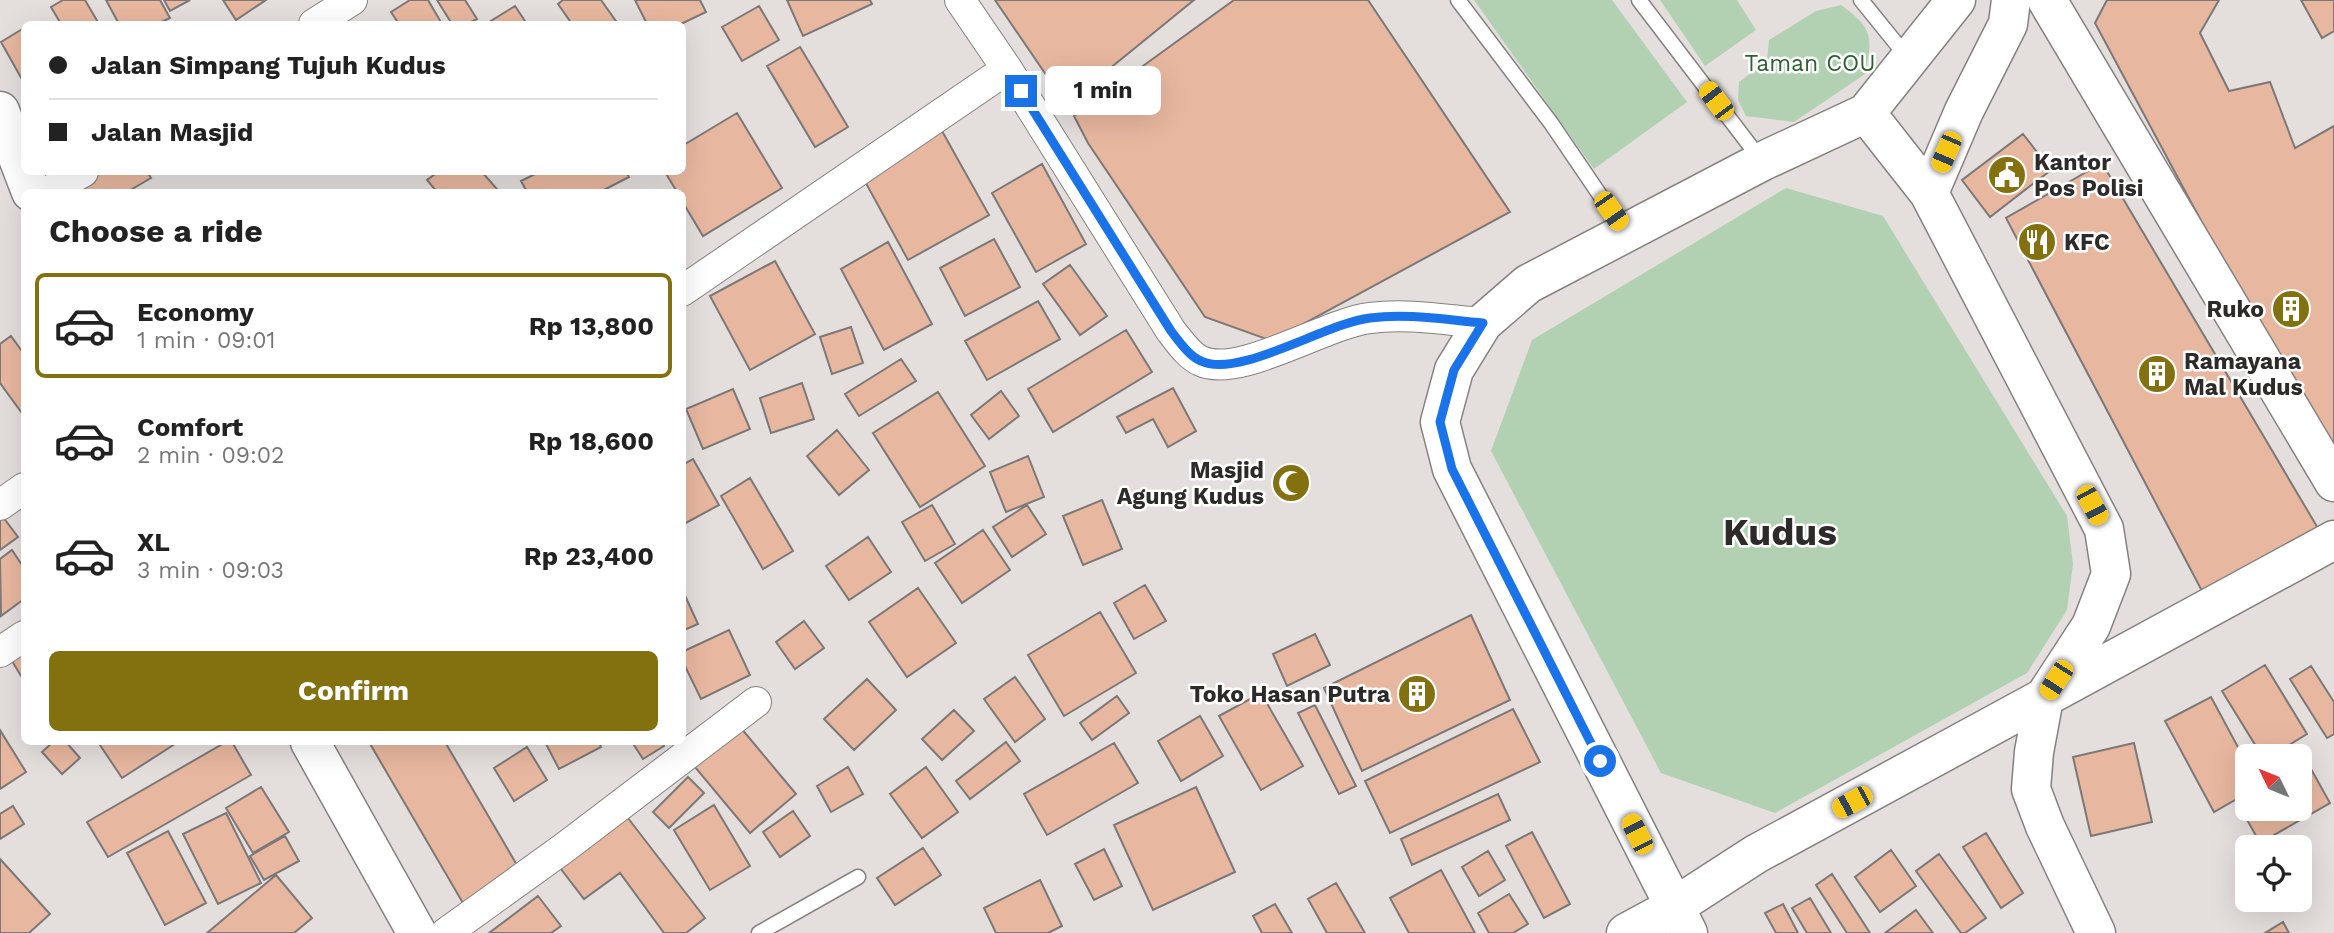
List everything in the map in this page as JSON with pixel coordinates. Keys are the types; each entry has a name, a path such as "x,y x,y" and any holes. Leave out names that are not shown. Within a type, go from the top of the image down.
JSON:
{"main road":[{"path":"1681,920 1452,469 1440,422 1454,370 1483,323 1528,284 1755,166 1866,113 1956,0"},
{"path":"1928,193 1964,111 2008,24 2011,0"},
{"path":"2047,0 2334,482"},
{"path":"0,111 21,164"},
{"path":"1866,113 1928,193 2104,529 2110,574 2091,626 2044,698 2034,752 2031,789 2045,826 2096,933"},
{"path":"1626,933 1681,920 1756,853 2334,540"},
{"path":"312,745 417,933"}],"street":[{"path":"319,21 352,0"},
{"path":"960,0 1007,69 1171,331 1200,361 1221,366 1241,363 1341,325 1370,318 1407,316 1483,323"},
{"path":"686,288 1007,69"},
{"path":"52,189 78,175"},
{"path":"0,505 21,490"},
{"path":"0,652 21,638"},
{"path":"446,933 564,848 756,702"}],"lane":[{"path":"1458,0 1551,123 1626,233"},
{"path":"1639,0 1755,166"},
{"path":"1861,0 1909,59"},
{"path":"759,933 858,877"}],"green space":[{"path":"1474,0 1612,0 1687,102 1594,169"},
{"path":"1660,0 1737,0 1756,30 1705,66"},
{"name":"Taman COU","path":"1841,5 1859,20 1868,34 1869,51 1865,74 1794,122 1746,116 1738,100 1739,82 1767,61 1769,40 1816,11"},
{"path":"1786,188 1883,216 2067,516 2073,564 2067,610 2027,673 1775,813 1661,773 1491,451 1532,340"}],"building":[{"path":"63,0 85,0 97,21 59,21 51,7"},
{"path":"106,0 160,0 170,18 164,21 117,21"},
{"path":"164,0 190,0 170,11"},
{"path":"223,0 266,0 236,20"},
{"path":"410,0 428,0 440,21 397,21 391,12"},
{"path":"437,0 465,0 477,19 473,21 450,21"},
{"path":"563,0 601,0 616,21 570,21 558,4"},
{"path":"635,0 700,0 706,12 686,22 646,21"},
{"path":"787,0 870,0 872,4 803,36"},
{"path":"995,0 1194,0 1066,104"},
{"path":"1234,0 1368,0 1510,212 1272,341 1205,317 1088,143 1074,116"},
{"name":"Ruko","path":"2107,0 2219,0 2200,33 2229,91 2270,82 2295,148 2334,126 2334,469 2095,23"},
{"path":"2301,0 2334,0 2334,31 2322,38"},
{"path":"515,6 525,21 491,21"},
{"path":"759,6 779,40 742,61 722,27"},
{"path":"21,30 21,78 1,42"},
{"path":"800,47 848,127 815,147 767,66"},
{"path":"737,113 782,188 703,236 686,208 686,189 675,189 667,175 686,175 686,144"},
{"path":"942,131 989,215 908,260 862,176"},
{"name":"Kantor Pos Polisi","path":"2023,134 2051,170 1990,217 1962,180"},
{"name":"Ramayana Mal Kudus","path":"2102,163 2319,530 2203,593 2006,218"},
{"path":"1042,164 1086,244 1036,272 992,193"},
{"path":"87,175 149,175 151,178 132,189 62,189"},
{"path":"434,175 485,175 497,189 434,189 427,180"},
{"path":"533,175 629,177 606,189 525,189 521,181"},
{"path":"994,239 1020,287 965,316 940,268"},
{"path":"888,242 932,324 884,350 841,269"},
{"path":"775,261 815,334 750,370 710,296"},
{"path":"1070,265 1107,316 1080,335 1043,284"},
{"path":"1038,301 1060,339 987,380 965,341"},
{"path":"851,327 863,363 832,374 820,337"},
{"path":"1126,330 1152,372 1053,432 1028,389"},
{"path":"11,336 21,350 21,412 0,383 0,344"},
{"path":"901,359 916,381 859,416 845,394"},
{"path":"802,383 814,419 771,433 760,398"},
{"path":"1173,388 1196,431 1168,447 1153,419 1126,433 1117,417"},
{"path":"733,389 750,429 703,449 686,409"},
{"path":"1001,391 1019,416 989,439 971,415"},
{"path":"938,392 985,466 920,507 873,433"},
{"path":"837,430 869,470 839,495 807,456"},
{"path":"1028,456 1044,497 1006,512 990,472"},
{"path":"693,459 719,505 686,523 686,463"},
{"path":"750,478 793,551 763,569 721,496"},
{"path":"1102,500 1122,549 1083,565 1063,516"},
{"path":"932,505 955,544 925,561 902,522"},
{"path":"1027,505 1046,534 1012,557 993,527"},
{"path":"0,513 18,537 0,550"},
{"path":"983,530 1010,570 962,603 935,563"},
{"path":"868,537 891,572 849,600 826,566"},
{"path":"12,550 21,564 21,601 1,616 0,559"},
{"path":"1145,585 1166,621 1134,639 1114,603"},
{"path":"918,588 956,643 907,677 869,622"},
{"path":"686,598 698,624 686,629"},
{"path":"1100,612 1136,673 1064,716 1028,655"},
{"name":"Toko Hasan Putra","path":"1471,615 1510,700 1362,771 1324,688"},
{"path":"804,621 824,648 795,669 776,642"},
{"path":"729,630 750,675 701,699 686,668 686,650"},
{"path":"1315,634 1330,665 1287,686 1273,654"},
{"path":"21,644 21,676 6,651"},
{"path":"2265,665 2307,734 2291,744 2255,744 2222,691"},
{"path":"2311,666 2334,702 2334,734 2327,738 2290,679"},
{"path":"1015,677 1045,719 1015,742 984,699"},
{"path":"867,679 896,710 854,750 824,719"},
{"path":"1261,693 1303,766 1261,790 1219,716"},
{"path":"1117,696 1129,713 1092,740 1080,723"},
{"path":"2211,697 2236,744 2235,800 2214,812 2165,721"},
{"path":"1315,705 1356,786 1339,794 1298,713"},
{"path":"1513,709 1540,762 1390,833 1365,781"},
{"path":"954,710 974,731 942,760 922,739"},
{"path":"1200,716 1223,756 1181,781 1158,741"},
{"path":"736,722 796,794 750,833 690,761"},
{"path":"0,730 26,772 0,789"},
{"path":"1006,742 1020,761 970,799 956,781"},
{"path":"1114,743 1138,783 1047,835 1024,794"},
{"path":"2134,743 2152,822 2091,836 2073,757"},
{"path":"50,745 69,745 80,758 62,774 42,752"},
{"path":"100,745 173,745 122,778"},
{"path":"221,745 234,745 251,775 108,857 87,822"},
{"path":"371,745 447,745 524,877 467,910"},
{"path":"547,745 600,745 601,747 559,769"},
{"path":"634,745 664,746 643,759"},
{"path":"527,747 547,780 514,801 494,768"},
{"path":"848,767 863,794 831,812 817,786"},
{"path":"926,767 958,812 922,838 890,794"},
{"path":"2312,771 2330,803 2312,813"},
{"path":"688,777 704,793 669,828 653,812"},
{"path":"261,787 289,832 253,853 226,808"},
{"path":"1196,787 1235,872 1153,910 1114,825"},
{"path":"1498,794 1510,820 1412,865 1401,839"},
{"path":"714,805 750,866 710,890 674,830"},
{"path":"13,806 24,824 0,839 0,814"},
{"path":"621,809 705,918 686,933 664,933 620,873 584,899 554,860"},
{"path":"793,811 810,836 780,857 763,832"},
{"path":"226,813 261,883 218,904 183,834"},
{"path":"2248,821 2298,821 2274,835 2256,835"},
{"path":"168,831 206,903 165,925 127,853"},
{"path":"1532,832 1570,904 1544,918 1506,846"},
{"path":"1986,833 2023,893 2001,908 1963,847"},
{"path":"285,836 299,861 264,880 250,856"},
{"path":"923,848 941,875 895,905 877,878"},
{"path":"1104,849 1122,886 1094,900 1075,864"},
{"path":"1891,850 1916,886 1880,912 1855,877"},
{"path":"1488,851 1505,880 1479,896 1462,867"},
{"path":"1939,854 1986,918 1965,933 1961,933 1916,871"},
{"path":"0,859 50,914 29,933 0,933"},
{"path":"1441,870 1475,933 1409,933 1390,898"},
{"path":"1832,874 1870,933 1847,933 1816,885"},
{"path":"276,875 312,918 294,933 207,933"},
{"path":"1040,880 1062,926 1048,933 996,933 984,908"},
{"path":"1336,883 1365,933 1327,933 1308,899"},
{"path":"1509,894 1528,924 1513,933 1489,933 1478,913"},
{"path":"538,896 561,926 551,933 489,933"},
{"path":"1810,898 1831,933 1807,933 1792,908"},
{"path":"1275,904 1292,933 1262,933 1253,916"},
{"path":"1783,904 1798,933 1776,933 1765,913"},
{"path":"1916,910 1933,933 1885,933"},
{"path":"2283,922 2289,933 2265,933"}],"place":[{"name":"Kantor Pos Polisi","path":"2007,175"},
{"name":"KFC","path":"2037,242"},
{"name":"Ruko","path":"2291,309"},
{"name":"Ramayana Mal Kudus","path":"2157,374"},
{"name":"Masjid Agung Kudus","path":"1291,483"},
{"name":"Toko Hasan Putra","path":"1417,694"}],"district":[{"name":"Kudus","path":"1780,532"}],"route":[{"path":"1021,91 1171,331 1200,361 1221,366 1241,363 1341,325 1370,318 1407,316 1483,323 1454,370 1440,422 1452,469 1600,761"}]}
